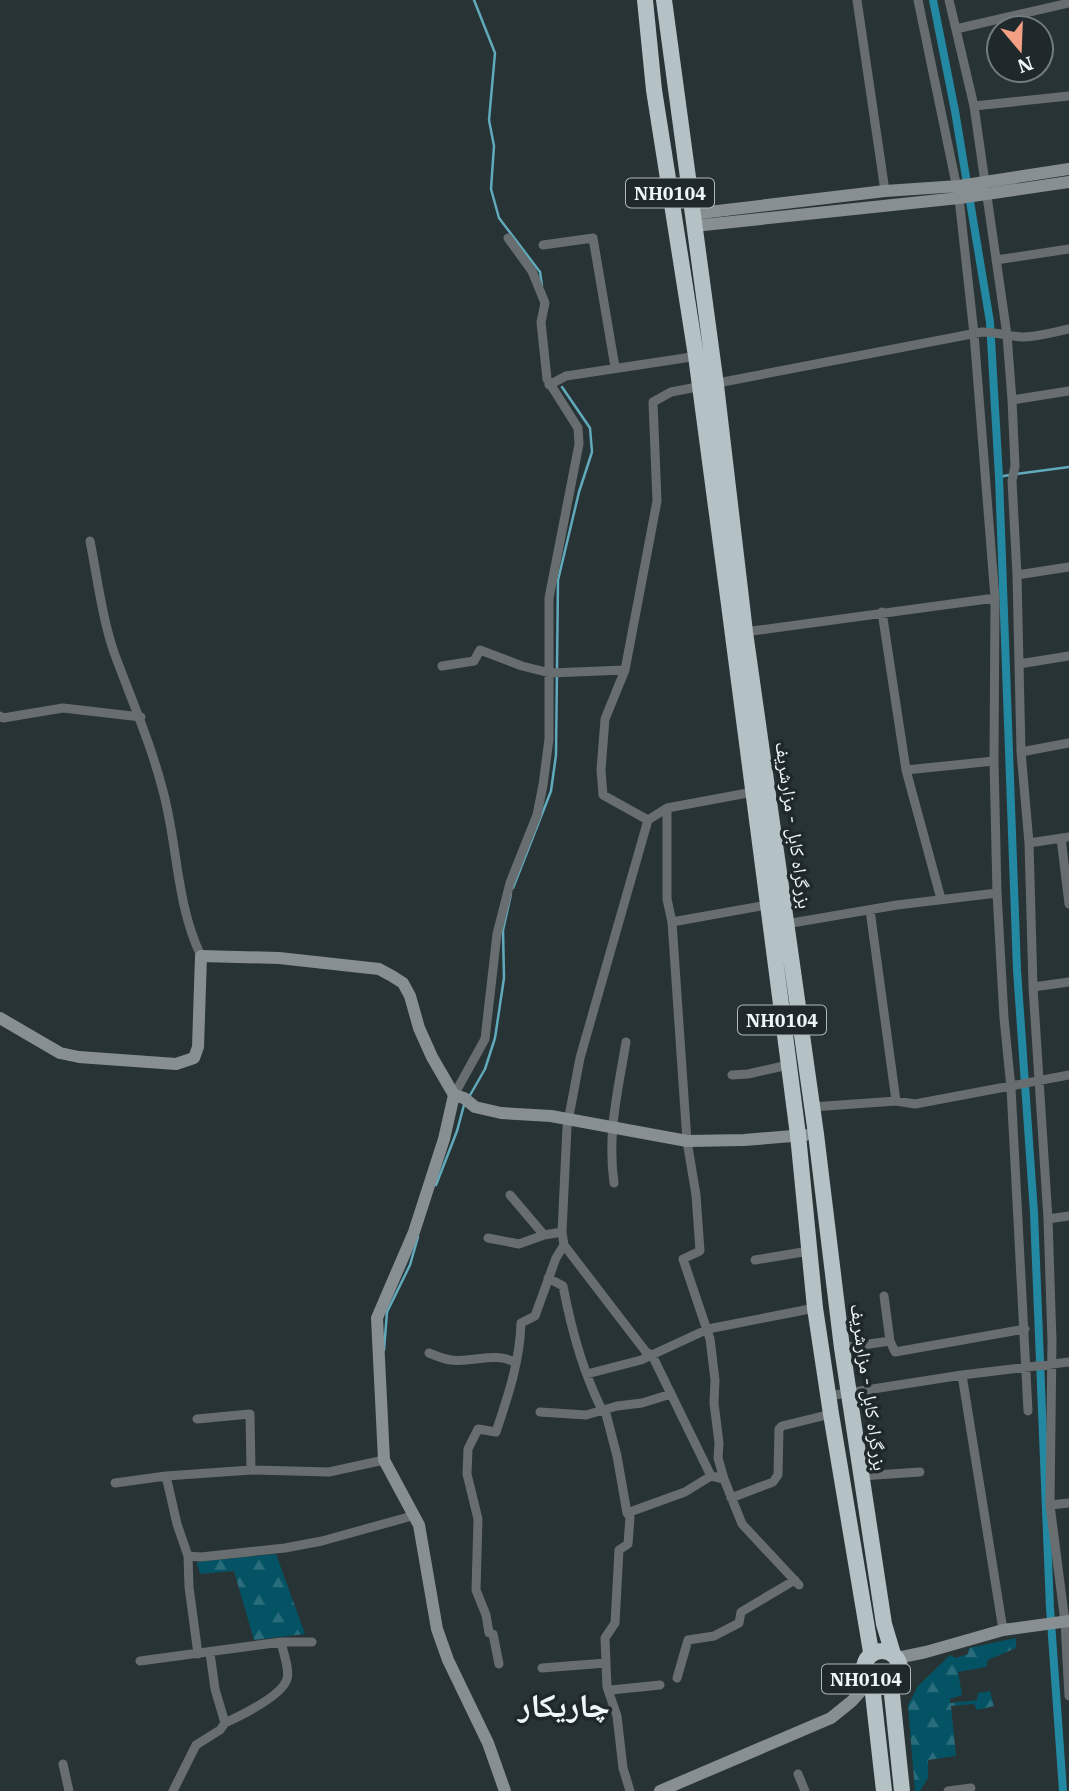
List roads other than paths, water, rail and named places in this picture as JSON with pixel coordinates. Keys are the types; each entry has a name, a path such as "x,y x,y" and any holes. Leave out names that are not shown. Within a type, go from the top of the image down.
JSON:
{"highway":[{"name":"بزرگراه کابل - مزارشریف","path":"645,0 654,90 704,355 716,385 745,632 816,1134 848,1394 884,1624 895,1656"},
{"name":"بزرگراه کابل - مزارشریف","path":"664,0 693,220 704,355 699,386 798,1135 816,1308 871,1652"},
{"name":"NH0104","path":"870,1683 884,1687 895,1681 900,1670 895,1656 883,1650 871,1652 863,1670 870,1683 884,1791"},
{"name":"NH0104","path":"891,1685 902,1791"}],"street":[{"path":"856,0 885,191"},
{"path":"918,0 959,192 978,333 995,598 994,761 997,893 1004,1018 1025,1085 1048,1219 1038,1366 1028,1411"},
{"path":"949,0 974,106 1012,400 1020,752 1029,843 1033,987 1025,1085 1025,1329 1038,1366 1060,1623 1069,1696"},
{"path":"956,29 1069,3"},
{"path":"974,106 1069,96"},
{"path":"986,188 1069,169"},
{"path":"693,220 986,188 1069,182"},
{"path":"693,220 885,191 959,192"},
{"path":"505,1791 488,1743 447,1660 437,1629 419,1525 384,1460 377,1318 414,1232 459,1096 485,1039 497,934 510,883 537,815 547,763 555,673 549,598 579,444 578,428 549,385 541,322 545,303 532,271 508,238"},
{"path":"543,245 593,238 615,368"},
{"path":"996,260 1069,249"},
{"path":"648,820 603,795 601,770 605,719 625,670 657,501 653,402 671,392 699,386 716,385 978,333 1026,337 1069,329"},
{"path":"549,385 566,376 704,355"},
{"path":"1012,400 1069,391"},
{"path":"0,1018 60,1053 79,1057 176,1064 194,1058 198,1046 201,956 190,933 164,792 141,717 114,653 90,541"},
{"path":"1017,575 1069,567"},
{"path":"745,632 995,598"},
{"path":"882,612 906,770 942,899"},
{"path":"442,666 474,661 480,650 522,666 555,673 625,670"},
{"path":"1020,664 1069,656"},
{"path":"0,716 4,718 63,708 141,717"},
{"path":"1020,752 1069,743"},
{"path":"906,770 994,761"},
{"path":"711,1476 652,1355 646,1352 564,1245 562,1232 569,1120 580,1058 648,820 667,808 753,792"},
{"path":"667,808 667,899 687,1141 696,1195 700,1251 683,1259 708,1329 715,1380 718,1458 731,1499 742,1524 797,1582 741,1612 739,1623 714,1636 688,1640 677,1678"},
{"path":"1029,843 1065,837 1069,904"},
{"path":"786,924 997,893"},
{"path":"671,922 767,905"},
{"path":"870,910 895,1101"},
{"path":"201,956 292,960 379,969 392,976 403,983 410,996 418,1028 432,1057 459,1096 475,1107 501,1113 551,1116 687,1141 816,1134"},
{"path":"1033,987 1069,982"},
{"path":"614,1183 610,1154 612,1127 626,1042"},
{"path":"732,1075 788,1065"},
{"path":"812,1107 895,1101 915,1104 1069,1075"},
{"path":"510,1195 544,1235"},
{"path":"1048,1219 1069,1216"},
{"path":"488,1238 519,1244 562,1232"},
{"path":"499,1664 494,1634 489,1633 486,1615 476,1590 478,1518 467,1474 468,1449 478,1429 496,1432 509,1395 520,1345 521,1323 535,1317 556,1258 564,1245"},
{"path":"755,1260 809,1251"},
{"path":"548,1278 563,1286 571,1327 587,1374 604,1410 630,1517 628,1544 619,1550 615,1623 605,1638 607,1686 617,1716 623,1768 631,1791"},
{"path":"884,1296 892,1349 900,1352 1025,1329"},
{"path":"587,1374 652,1355 708,1329 816,1308"},
{"path":"842,1348 890,1341"},
{"path":"429,1353 451,1360 488,1358 512,1360 516,1363"},
{"path":"828,1396 1069,1362"},
{"path":"962,1375 1003,1630"},
{"path":"540,1412 586,1415 617,1406 642,1404 671,1394"},
{"path":"197,1419 250,1413 251,1471"},
{"path":"731,1499 774,1482 778,1475 779,1429 782,1426 831,1414"},
{"path":"115,1483 166,1476 251,1471 329,1472 384,1460"},
{"path":"861,1476 920,1472"},
{"path":"166,1476 177,1524 188,1556 189,1587 198,1654"},
{"path":"627,1513 685,1492 711,1476 724,1479"},
{"path":"1050,1505 1069,1503"},
{"path":"188,1556 285,1548 322,1541 412,1516"},
{"path":"895,1656 926,1653 1003,1630 1060,1623"},
{"path":"140,1661 281,1642 312,1642"},
{"path":"173,1791 196,1745 220,1730 225,1723 284,1687 288,1677 281,1642"},
{"path":"210,1653 215,1689 225,1723"},
{"path":"542,1668 606,1663"},
{"path":"660,1791 831,1718 870,1683"},
{"path":"607,1686 611,1690 660,1685"},
{"path":"63,1764 69,1791"},
{"path":"798,1774 805,1791"},
{"path":"948,1791 971,1788"}],"waterway":[{"path":"474,0 495,53 489,120 494,146 491,189 499,218 540,272 542,286"},
{"path":"933,0 955,111 990,322 999,477 1017,970 1034,1213 1050,1608 1063,1791"},
{"path":"513,888 551,791 556,755 558,580 579,492 592,452 590,428 562,387"},
{"path":"1016,474 1069,467"},
{"path":"999,477 1009,475"},
{"path":"469,1097 485,1069 495,1038 504,978 503,930 511,894"},
{"path":"436,1185 464,1105"},
{"path":"384,1350 387,1312 410,1265 418,1237"}],"district":[{"name":"چاریکار","path":"564,1704"}]}
